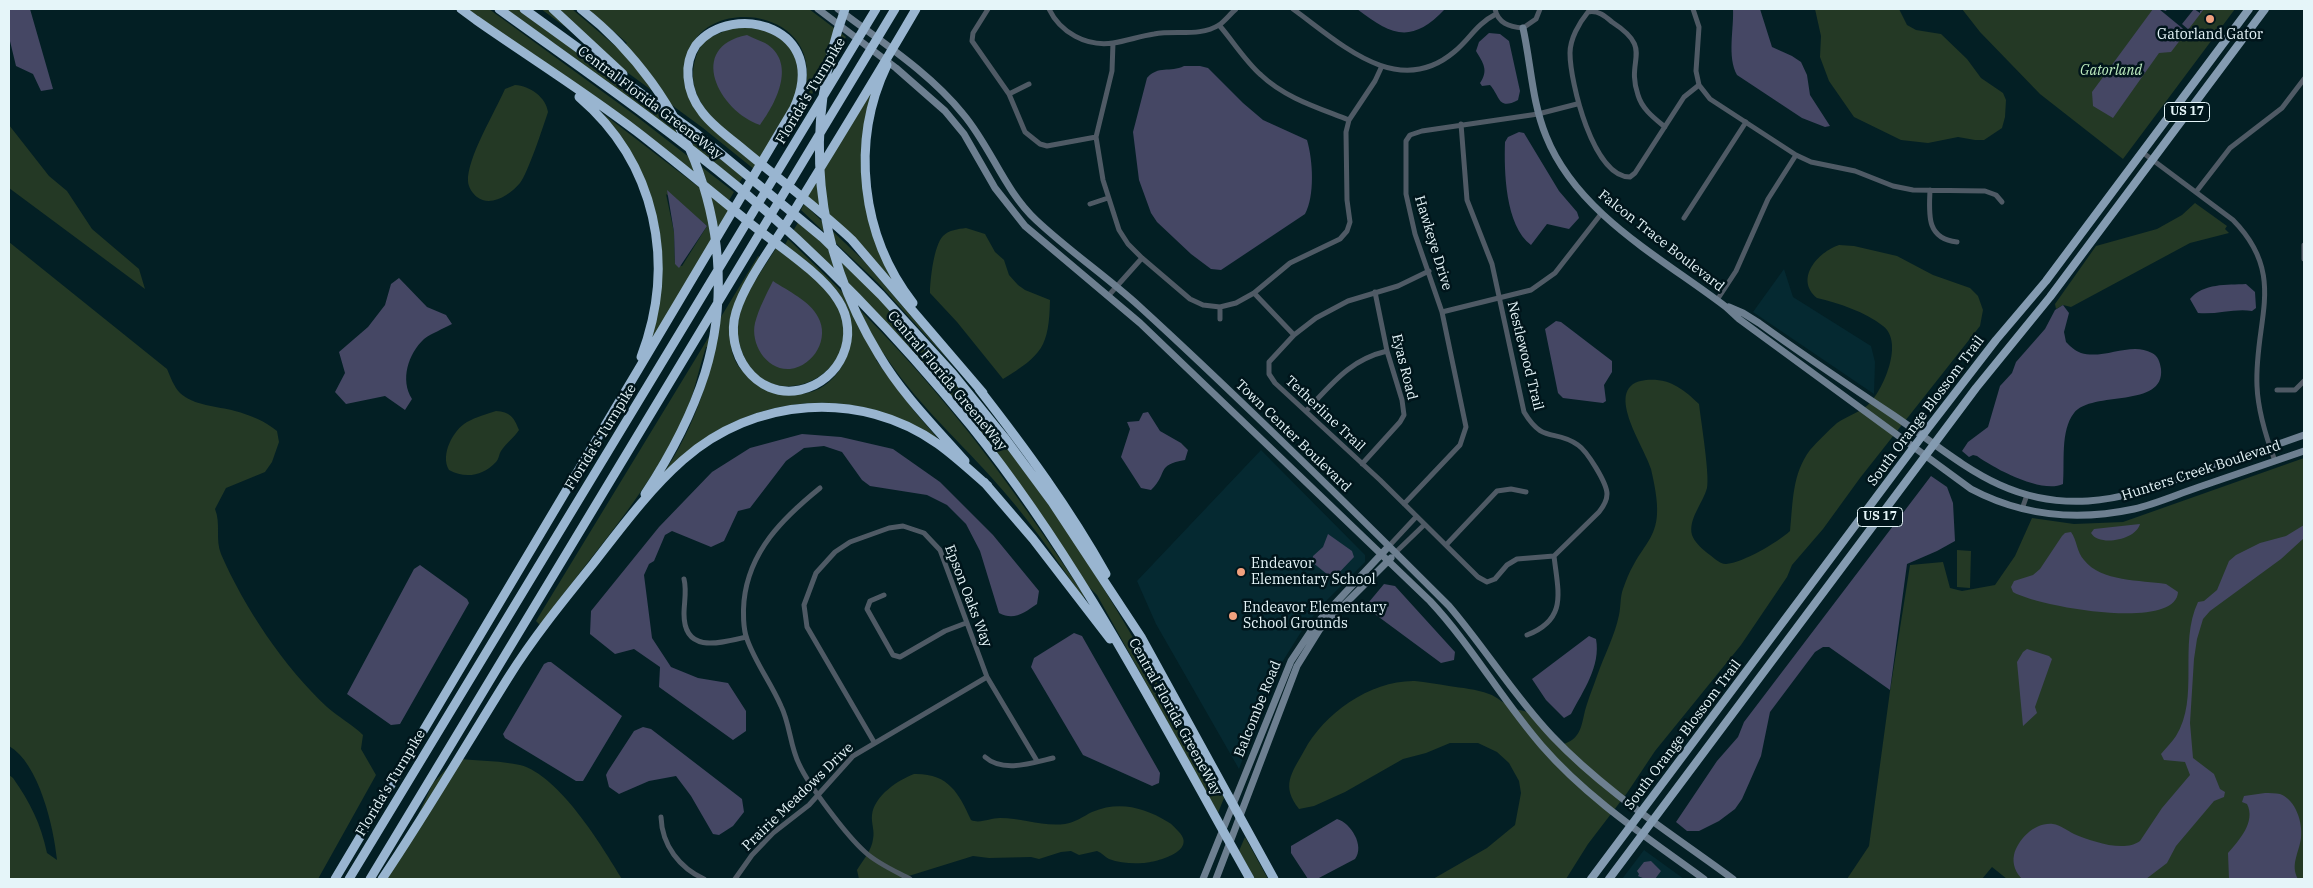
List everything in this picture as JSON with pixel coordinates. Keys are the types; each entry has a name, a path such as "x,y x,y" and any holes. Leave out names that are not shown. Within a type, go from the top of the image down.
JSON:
{"highway":[{"path":"461,9 572,91 601,118 626,150 643,187 653,217 659,255 656,306 651,329 641,358 618,402"},
{"name":"Central Florida GreeneWay","path":"499,9 656,122 740,188 789,232 873,315 921,367 972,428 1051,536 1099,610 1250,879"},
{"name":"Central Florida GreeneWay","path":"524,9 697,134 823,238 875,288 936,354 976,402 1052,502 1125,616 1141,637 1274,879"},
{"path":"553,9 650,100"},
{"path":"581,9 611,34 623,47 651,79 667,103 688,142 703,182 717,256 718,287 705,372 684,428 668,459 632,514"},
{"path":"845,9 827,67 820,119 820,179 826,226 836,267 849,300 879,356 920,412 988,486 1033,539 1089,610 1138,678"},
{"name":"Florida's Turnpike","path":"349,879 876,9"},
{"name":"Florida's Turnpike","path":"370,879 895,9"},
{"path":"476,20 636,130 730,207 779,247 831,290 842,307 848,327 846,351 832,374 816,385 794,391 768,386 754,377 744,367 734,343 734,324 737,310 746,291 908,22 916,9"},
{"path":"335,879 723,229 798,99 802,85 802,62 793,41 786,32 770,22 754,17 742,16 720,22 704,34 690,58 688,76 694,100 701,111 709,121 751,156 807,202 842,231 864,253 983,393"},
{"path":"908,22 884,72 868,128 865,171 871,216 884,254 900,284 1020,442 1074,520 1141,637"},
{"path":"382,879 509,676 563,601 632,514 682,460 722,432 744,421 772,412 798,407 827,406 848,409 893,421 939,445 988,486"}],"main road":[{"name":"Town Center Boulevard","path":"818,9 896,68 945,111 964,134 995,188 1025,226 1109,295 1388,560 1463,638 1530,732 1557,763 1579,784 1704,879"},
{"name":"Town Center Boulevard","path":"838,9 937,86 964,115 1014,195 1034,218 1117,286 1396,552 1449,606 1471,631 1521,700 1552,737 1602,782 1733,879"},
{"name":"South Orange Blossom Trail","path":"1591,879 1922,436 1971,372 2046,281 2249,9"},
{"name":"South Orange Blossom Trail","path":"1609,879 1934,445 2050,297 2265,9"},
{"name":"Falcon Trace Boulevard","path":"1523,28 1538,114 1559,163 1578,191 1601,214 1717,300 1743,313 1922,436"},
{"name":"Falcon Trace Boulevard","path":"1726,306 1739,319 1913,448"},
{"name":"Hunters Creek Boulevard","path":"1922,436 1979,476 1994,484 2027,495 2060,501 2089,501 2130,494 2304,435"},
{"name":"Hunters Creek Boulevard","path":"1913,448 1971,489 1989,498 2022,509 2076,516 2135,508 2304,451"},
{"name":"Balcombe Road","path":"1203,879 1291,661 1315,625 1389,546"},
{"name":"Balcombe Road","path":"1216,879 1298,666 1320,629 1396,552"}],"street":[{"path":"988,9 973,34 972,41 1009,94 1025,132 1040,144 1048,146 1096,137"},
{"path":"1049,9 1058,23 1068,32 1082,40 1097,43 1113,43 1157,33 1200,32 1219,24 1236,9"},
{"path":"1293,9 1365,61 1381,68 1404,70 1419,69 1454,53 1482,21 1496,11 1508,27 1523,28 1536,19 1540,9"},
{"path":"1693,9 1699,27 1696,71 1700,85 1710,99 1796,155 1811,162 1855,171 1894,186 1913,190 1985,191 1996,195 2002,202"},
{"path":"1665,127 1648,111 1639,98 1635,85 1637,50 1634,40 1626,31 1600,13 1593,11 1585,16 1571,43 1570,54 1577,104 1596,147 1614,170 1623,177 1630,177 1635,173 1665,127 1684,97 1700,85"},
{"path":"1219,24 1260,74 1274,86 1287,94 1349,120"},
{"path":"1113,43 1112,71 1096,137 1098,161 1119,230 1128,244 1142,258 1190,299 1203,305 1220,307 1254,293 1290,263 1340,239 1346,232 1350,222 1347,190 1346,132 1349,120 1376,81 1381,68"},
{"path":"2196,192 2230,148 2282,108 2304,79"},
{"path":"1009,94 1029,84"},
{"name":"Hawkeye Drive","path":"1404,504 1460,445 1466,427 1442,312 1415,234 1406,194 1406,141 1410,134 1422,131 1538,114 1577,104"},
{"path":"1684,218 1746,122"},
{"name":"Nestlewood Trail","path":"1461,124 1467,200 1492,264 1524,412 1532,425 1540,432 1566,439 1584,451 1603,481 1607,494 1605,504 1599,512 1554,556"},
{"path":"2142,152 2233,220 2245,232 2262,264 2265,276 2265,307 2258,346 2257,387 2259,411 2275,461"},
{"path":"1717,300 1737,272 1758,217 1796,155"},
{"path":"1930,190 1929,217 1933,230 1948,241 1957,242"},
{"path":"1090,204 1108,198"},
{"path":"1442,312 1531,290 1555,273 1601,214"},
{"path":"2304,245 2304,259"},
{"path":"1109,295 1142,258"},
{"name":"Tetherline Trail","path":"1424,525 1275,383 1269,374 1270,362 1294,335 1324,314 1348,301 1398,286 1429,271"},
{"name":"Eyas Road","path":"1362,464 1400,422 1404,415 1375,292"},
{"path":"1254,293 1294,335"},
{"path":"1220,307 1220,319"},
{"path":"1306,412 1340,375 1356,362 1388,351"},
{"path":"2277,390 2295,390 2304,381"},
{"path":"820,488 791,512 773,531 762,547 749,576 744,602 746,638 783,709 793,750 800,766 819,795 865,852 910,879"},
{"path":"1446,545 1497,491 1511,489 1526,492"},
{"path":"2022,509 2027,495"},
{"path":"1389,546 1416,517"},
{"path":"1396,552 1424,525 1478,577 1487,582 1495,579 1508,565 1517,559 1554,556 1558,592 1557,609 1550,622 1528,635"},
{"name":"Epson Oaks Way","path":"874,742 807,627 804,617 806,597 816,573 825,561 850,542 889,528 903,526 914,528 924,533 940,550 987,677 1038,762"},
{"path":"684,579 686,587 685,625 689,633 703,643 713,645 746,638"},
{"path":"884,596 870,601 867,609 893,655 900,656 907,653 945,631 966,622"},
{"name":"Prairie Meadows Drive","path":"735,879 752,855 773,833 798,815 819,795 853,756 987,677"},
{"path":"985,757 991,762 1005,766 1053,758"},
{"path":"661,818 663,831 674,856 683,868 704,879"}],"shaded area":[{"path":"9,9 30,9 53,89 41,91 33,74 16,66 9,37"},
{"path":"1357,9 1445,9 1422,28 1411,32 1401,32 1380,25"},
{"path":"1733,9 1760,9 1772,47 1801,62 1807,75 1810,95 1830,126 1825,127 1802,118 1737,75 1732,60"},
{"path":"2153,9 2204,9 2171,52 2159,53 2113,118 2093,106 2092,92"},
{"path":"1489,33 1500,34 1509,41 1520,91 1518,100 1511,103 1503,103 1490,85 1482,86 1480,83 1485,70 1476,51 1479,42"},
{"path":"747,35 765,43 775,51 782,71 777,94 760,125 745,118 732,107 722,94 715,79 713,65 718,52 728,42"},
{"path":"1184,66 1208,68 1263,120 1307,140 1309,148 1312,167 1312,188 1305,214 1221,270 1211,269 1191,254 1157,222 1151,213 1139,180 1133,132 1147,78 1160,70"},
{"path":"1519,132 1524,133 1559,191 1577,212 1579,218 1569,229 1547,224 1531,245 1522,236 1516,225 1511,211 1506,182 1505,142 1508,137"},
{"path":"667,190 707,226 679,268 675,264 674,232"},
{"path":"1784,269 1793,297 1871,346 1875,362 1874,394 1753,312"},
{"path":"399,278 427,307 446,315 452,324 424,339 414,352 407,368 406,376 408,392 412,399 405,410 385,396 346,404 335,392 345,373 339,352 368,327 385,305 391,284"},
{"path":"773,281 810,306 821,325 822,334 818,350 813,357 799,367 790,369 774,366 762,355 755,339 755,323"},
{"path":"2246,284 2255,292 2256,308 2252,311 2198,313 2190,299 2208,287"},
{"path":"2063,305 2069,313 2064,332 2066,342 2075,350 2090,355 2135,349 2144,350 2156,356 2161,369 2159,381 2152,390 2096,402 2083,406 2074,413 2065,438 2063,484 2043,486 2019,479 1977,456 1969,457 1962,451 1968,442 1988,427 2000,386 2012,373 2016,362 2045,329 2055,310"},
{"path":"1556,321 1561,322 1612,361 1612,372 1604,385 1606,401 1603,403 1563,398 1558,393 1545,329"},
{"path":"1148,412 1160,431 1181,443 1188,450 1185,460 1166,467 1160,479 1151,490 1141,488 1121,457 1130,429 1127,422 1139,421 1143,413"},
{"path":"802,434 841,437 893,449 940,482 993,535 1039,591 1037,604 1019,615 1009,616 999,613 980,551 966,524 947,505 927,495 870,486 862,480 842,452 824,446 804,448 786,461 750,508 738,511 724,541 711,547 672,531 665,535 654,561 649,564 644,575 652,638 671,667 698,678 728,683 746,711 746,731 733,740 659,687 660,667 634,649 615,654 590,634 591,611 659,527 712,472 750,448"},
{"name":"Endeavor Elementary School Grounds","path":"1261,450 1365,555 1365,562 1320,607 1301,632 1281,664 1265,699 1239,769 1156,624 1137,581"},
{"path":"1931,476 1947,487 1953,503 1955,541 1907,564 1890,690 1829,647 1823,647 1815,652 1770,712 1761,756 1742,799 1735,809 1719,821 1699,831 1687,831 1676,822 1717,761 1738,737 1744,722"},
{"path":"2140,524 2132,534 2117,540 2101,540 2091,533 2094,529"},
{"path":"2304,525 2304,538 2281,559 2210,611 2203,619 2197,639 2190,723 2193,758 2214,774 2220,789 2225,792 2224,797 2214,801 2176,846 2167,863 2146,879 2022,879 2015,868 2014,855 2016,849 2028,833 2046,824 2056,825 2081,837 2107,845 2125,846 2140,841 2162,808 2190,775 2185,762 2164,760 2161,754 2176,736 2183,721 2187,705 2190,635 2192,618 2198,602 2204,601 2217,590 2229,561 2236,555 2260,543 2286,536"},
{"path":"2071,532 2082,557 2091,567 2122,579 2166,584 2178,592 2171,604 2155,611 2131,613 2103,612 2048,604 2013,592 2011,587 2014,581 2033,575 2040,569 2062,536 2065,533"},
{"path":"1328,534 1352,551 1354,557 1333,579 1312,562 1313,556 1323,547"},
{"path":"420,565 467,599 469,603 400,724 391,725 347,694 414,569"},
{"path":"1384,584 1395,586 1455,652 1454,660 1441,663 1368,609 1369,602"},
{"path":"1074,633 1082,636 1160,773 1159,783 1152,786 1083,755 1031,667 1034,658"},
{"path":"1589,636 1596,639 1596,659 1593,669 1586,687 1571,714 1564,718 1546,700 1532,679"},
{"path":"2027,649 2049,656 2052,659 2035,707 2037,713 2023,726 2017,662"},
{"path":"551,662 622,716 583,781 576,781 505,738 503,734 544,664"},
{"path":"643,727 651,729 742,799 744,812 733,826 719,835 713,834 691,796 676,776 649,781 619,794 609,787 606,775 608,771 634,731"},
{"path":"2265,793 2280,794 2286,797 2297,813 2301,826 2301,838 2295,864 2298,879 2229,879 2228,853 2248,824 2249,811 2247,804 2242,802 2244,796"},
{"path":"1337,819 1347,825 1355,836 1358,854 1355,859 1317,879 1308,879 1291,853 1291,846"},
{"path":"1644,850 1684,879 1622,879"},
{"path":"1651,861 1661,871 1655,879 1645,879 1638,876 1637,871 1644,862"}],"green space":[{"path":"466,9 489,9 636,116 734,192 728,202"},
{"path":"505,9 526,9 745,174 739,183"},
{"path":"541,9 572,9 620,50 627,43 588,9 809,9 846,37 786,138 783,135 802,97 807,72 803,51 792,36 777,25 759,18 740,17 721,21 705,29 693,43 689,60 687,93 757,166 755,170 703,128"},
{"path":"1815,9 1899,9 1907,25 1916,30 1941,34 1967,59 1981,78 2003,93 2006,100 2002,128 1984,140 1958,137 1928,143 1901,140 1854,117 1829,81 1820,57 1821,36"},
{"name":"Gatorland","path":"1962,9 2235,9 2123,159 2040,94 1980,32"},
{"path":"750,20 792,46 800,73 794,100 761,160 731,135 705,109 697,94 693,78 695,60 704,40"},
{"path":"876,80 862,149 863,185 873,235 893,282 806,198"},
{"path":"515,85 532,90 541,97 548,112 531,160 520,183 500,198 488,201 482,200 474,194 468,183 472,160 505,89"},
{"path":"597,109 730,211 649,344 658,311 662,280 662,249 657,219 648,190 635,162 618,135","holes":["666,194 707,226 682,266 675,264 674,232"]},
{"path":"9,125 49,176 67,191 92,229 139,269 145,289 9,188"},
{"path":"2195,203 2227,226 2225,229 2229,233 2190,243 2071,307 2063,305 2056,309 2055,304 2096,246 2157,229 2182,215"},
{"path":"804,204 864,261 957,370 878,283 801,210"},
{"path":"799,221 882,301 914,335 986,420 1039,491 1089,565 1135,641 1134,643 1224,798 1218,813 1097,595 1088,586 1043,517 989,443 793,231"},
{"path":"966,228 985,234 995,252 1004,260 1009,275 1018,285 1025,290 1050,300 1048,329 1041,348 1027,363 1003,379 957,322 930,293 933,263 940,240 948,232"},
{"path":"788,239 881,331 954,414 1012,490 1085,597 1083,598 1016,506 921,402 884,354 876,360 915,412 940,441 886,414 861,407 835,403 809,403 757,413 733,422 710,435 685,453 659,480 686,434 706,385 715,350 706,347 687,411 669,448 635,500 540,625 536,621 758,256 762,259 742,292 733,325 731,347 738,366 750,376 791,394 811,392 825,385 836,375 850,346 849,314 838,292 784,247"},
{"path":"9,242 167,369 180,393 192,401 246,414 262,421 277,431 279,442 272,462 265,472 226,488 215,509 218,520 218,543 230,574 266,635 311,691 331,711 363,735 361,749 376,775 318,879 9,879 9,775 13,778 30,805 42,832 47,853 57,860 48,814 37,781 20,754 9,746"},
{"path":"1839,245 1854,246 1897,256 1933,275 1970,288 1978,296 1983,310 1980,326 1860,478 1823,529 1792,565 1787,577 1741,645 1655,751 1627,793 1588,844 1566,879 1433,879 1487,848 1515,825 1521,793 1519,781 1509,763 1497,752 1478,743 1450,743 1426,753 1403,759 1345,792 1314,806 1299,809 1290,793 1290,780 1295,767 1313,737 1336,712 1350,701 1382,686 1398,682 1415,681 1479,691 1492,695 1512,708 1527,712 1564,744 1575,737 1581,728 1589,697 1615,630 1625,583 1632,567 1652,535 1656,522 1657,503 1651,469 1629,418 1626,405 1627,393 1633,384 1646,380 1669,383 1682,389 1699,404 1708,482 1691,529 1693,537 1702,548 1721,563 1733,563 1760,551 1790,531 1794,489 1804,459 1810,450 1837,423 1870,403 1881,387 1890,365 1892,343 1889,333 1883,326 1860,312 1817,298 1810,291 1808,275 1812,267 1823,254"},
{"path":"776,248 829,292 840,311 844,335 839,355 826,371 809,382 790,386 771,383 754,372 742,352 738,335 741,309 754,282"},
{"path":"496,411 511,416 519,430 500,452 497,461 491,467 474,475 461,475 449,470 446,457 447,450 457,431 470,420"},
{"path":"2304,458 2304,879 2007,879 1992,867 1982,879 1847,879 1869,846 1890,691 1910,565 1943,562 1950,588 1962,591 1995,585 2015,556 2032,518 2074,524 2123,522"},
{"path":"1957,550 1971,551 1970,588 1957,587"},
{"path":"462,759 520,765 535,771 550,782 578,813 622,879 384,879 396,862 433,783 454,761"},
{"path":"914,774 936,777 951,786 962,801 971,820 974,821 1000,818 1057,825 1075,821 1102,809 1121,806 1131,807 1159,817 1169,823 1179,832 1183,839 1183,845 1179,850 1166,858 1143,863 1126,863 1113,860 1097,851 1079,855 1071,851 1061,852 1039,859 1031,857 989,858 973,856 899,879 859,879 857,870 872,843 874,833 872,815 877,801 894,785"},
{"path":"1245,837 1268,879 1255,879 1239,851"}],"pier":[{"path":"2159,9 2166,11 2167,9 2194,9 2182,24 2189,30 2187,32"},
{"path":"2194,9 2205,9 2200,11 2200,13"}],"place":[{"name":"Gatorland Gator","path":"2210,19"},
{"name":"Endeavor Elementary School","path":"1241,572"},
{"name":"Endeavor Elementary School Grounds","path":"1233,616"}]}
